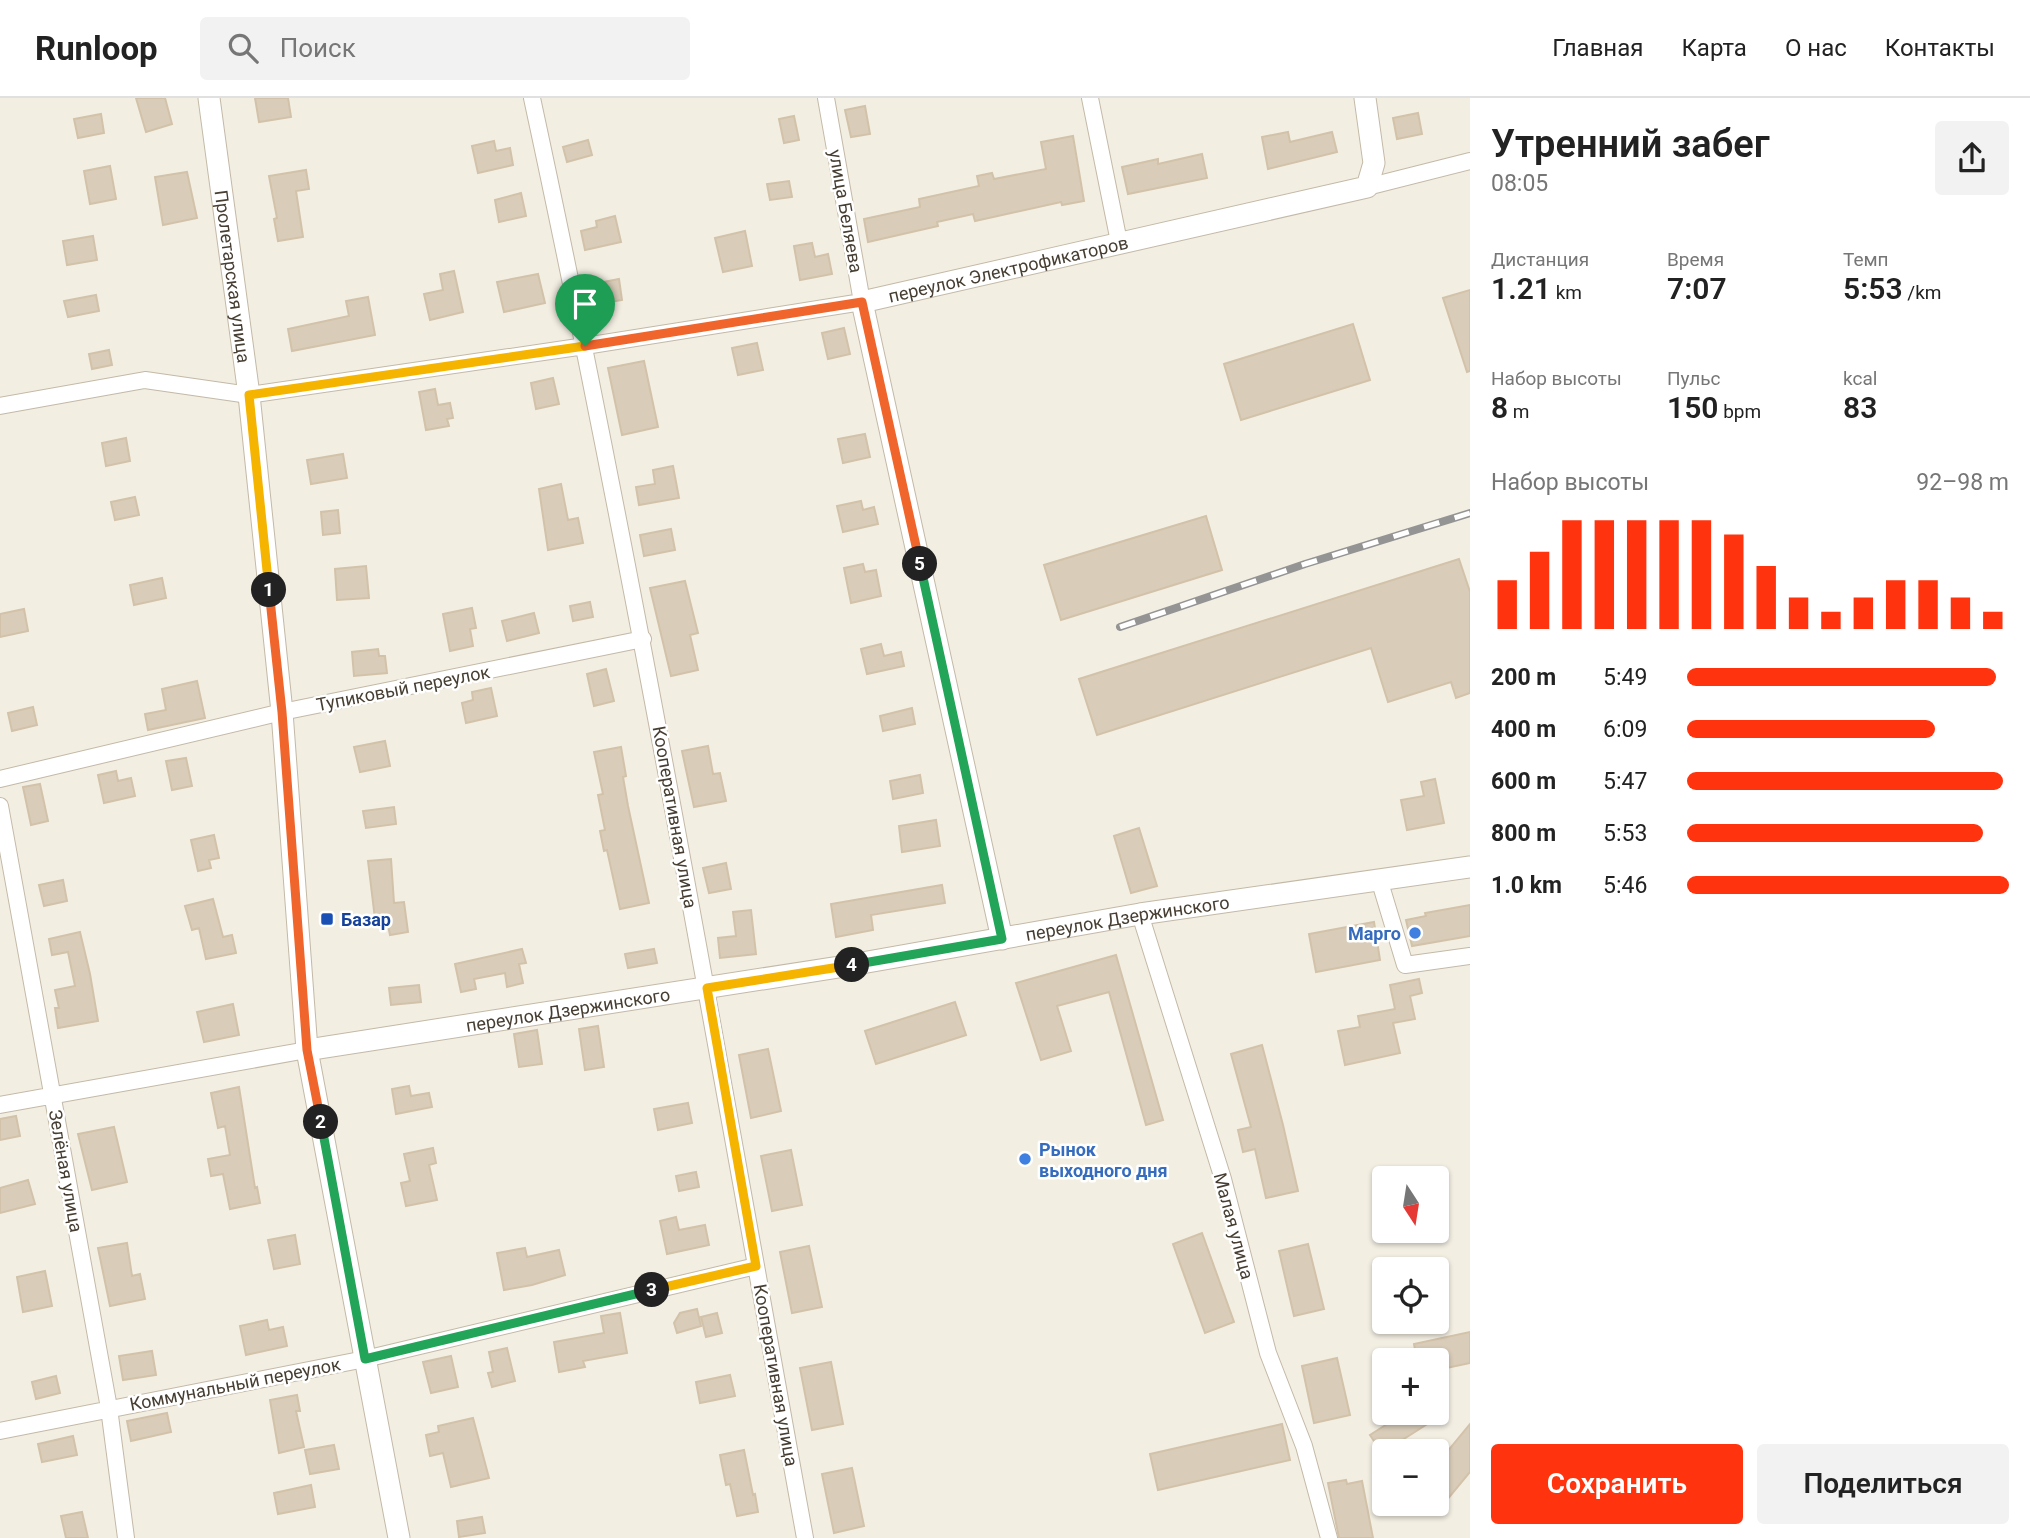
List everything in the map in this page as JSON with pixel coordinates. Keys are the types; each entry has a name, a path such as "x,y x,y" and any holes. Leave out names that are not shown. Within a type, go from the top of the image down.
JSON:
{"street":[{"name":"Пролетарская улица","path":"209,98 249,395 282,712 307,1050 399,1538"},
{"name":"Кооперативная улица","path":"532,98 643,639 805,1538"},
{"name":"улица Беляева","path":"826,98 862,302 1002,939"},
{"path":"1090,98 1119,242"},
{"path":"1365,98 1374,163 1367,187"},
{"name":"переулок Электрофикаторов","path":"0,406 145,380 249,395 862,302 1470,161"},
{"name":"Тупиковый переулок","path":"0,779 282,712 643,639"},
{"name":"Зелёная улица","path":"0,806 108,1408 126,1538"},
{"name":"переулок Дзержинского","path":"0,1105 307,1050 707,988 1140,914 1470,867"},
{"path":"1379,879 1405,965 1470,956"},
{"name":"Малая улица","path":"1140,914 1223,1179 1268,1353 1304,1446 1329,1538"},
{"name":"Коммунальный переулок","path":"0,1431 365,1359 756,1266"}],"building":[{"path":"136,98 165,98 172,124 146,132"},
{"path":"255,98 288,98 291,117 259,122"},
{"path":"865,106 870,134 851,137 845,110"},
{"path":"1418,113 1422,134 1397,139 1393,118"},
{"path":"101,114 104,133 78,138 74,119"},
{"path":"794,116 799,140 784,143 779,119"},
{"path":"1288,132 1290,142 1332,132 1337,152 1268,169 1262,137"},
{"path":"1073,136 1084,201 1062,205 1061,202 975,221 973,214 937,222 938,226 868,242 864,219 920,207 919,199 979,186 977,176 992,173 994,179 1046,169 1041,142"},
{"path":"588,140 592,155 567,162 563,147"},
{"path":"494,141 496,151 510,148 513,165 478,173 472,146"},
{"path":"1202,154 1207,178 1128,194 1122,167 1158,159 1158,164"},
{"path":"110,166 116,199 90,204 84,171"},
{"path":"306,170 309,189 296,191 303,237 278,241 274,219 277,218 269,176"},
{"path":"187,172 197,218 163,225 155,177"},
{"path":"789,181 792,197 770,200 767,184"},
{"path":"521,193 526,216 499,222 495,200"},
{"path":"615,216 621,242 585,250 581,231 597,227 596,221"},
{"path":"745,231 752,266 723,272 715,238"},
{"path":"93,236 97,260 67,265 63,241"},
{"path":"812,243 815,257 828,254 832,274 800,280 794,246"},
{"path":"454,271 463,312 430,320 424,294 443,290 440,274"},
{"path":"538,274 545,303 504,312 497,282"},
{"path":"619,279 622,300 592,305 588,285"},
{"path":"1470,290 1470,371 1467,372 1443,298"},
{"path":"96,295 99,311 68,317 64,301"},
{"path":"368,297 375,335 292,351 288,329 349,316 346,301"},
{"path":"1353,324 1370,380 1241,420 1224,364"},
{"path":"844,328 850,354 828,359 822,333"},
{"path":"757,343 763,370 738,375 732,348"},
{"path":"109,350 112,365 92,369 89,354"},
{"path":"644,361 658,427 622,435 608,368"},
{"path":"553,378 559,404 536,409 531,383"},
{"path":"435,389 438,405 450,403 453,418 447,419 449,426 426,430 419,392"},
{"path":"865,434 870,457 843,463 838,439"},
{"path":"126,438 130,461 106,466 102,443"},
{"path":"343,454 347,478 311,484 307,460"},
{"path":"673,466 679,498 639,505 636,487 655,484 653,470"},
{"path":"561,484 568,520 578,518 583,543 548,550 539,489"},
{"path":"135,497 139,515 115,520 111,502"},
{"path":"861,501 863,510 874,507 878,524 843,532 837,506"},
{"path":"338,510 340,533 323,535 321,512"},
{"path":"1206,516 1222,570 1061,620 1044,565"},
{"path":"671,529 675,550 644,556 640,535"},
{"path":"1459,559 1470,592 1470,693 1456,698 1451,682 1388,702 1371,648 1097,735 1079,679"},
{"path":"863,564 865,572 876,570 881,596 851,603 844,568"},
{"path":"366,566 369,598 337,600 335,569"},
{"path":"162,578 166,598 134,605 130,585"},
{"path":"685,581 698,633 690,635 698,670 671,676 650,588"},
{"path":"590,602 593,617 573,621 570,606"},
{"path":"472,608 476,628 470,629 473,646 450,651 443,614"},
{"path":"24,609 28,631 0,637 0,614"},
{"path":"534,613 539,633 507,641 502,621"},
{"path":"881,644 884,656 901,652 904,666 867,674 861,649"},
{"path":"378,649 379,656 385,656 387,673 354,676 352,652"},
{"path":"606,669 614,701 594,706 587,674"},
{"path":"197,681 205,718 148,730 145,714 166,710 162,689"},
{"path":"491,688 497,716 466,723 462,703 473,700 472,692"},
{"path":"33,707 37,725 12,731 8,713"},
{"path":"912,708 915,724 883,731 880,716"},
{"path":"385,741 390,766 360,772 354,747"},
{"path":"708,746 713,774 720,773 726,801 694,807 682,751"},
{"path":"621,747 628,806 649,903 620,909 600,831 605,830 598,795 603,794 594,752"},
{"path":"186,758 192,786 172,790 166,761"},
{"path":"116,771 118,781 131,778 135,796 104,803 98,775"},
{"path":"920,775 923,793 893,799 890,781"},
{"path":"1435,779 1444,823 1407,830 1401,800 1424,796 1421,782"},
{"path":"40,784 48,821 31,825 23,787"},
{"path":"394,807 396,824 366,828 363,811"},
{"path":"936,820 940,846 902,852 899,826"},
{"path":"1139,828 1157,886 1131,893 1114,836"},
{"path":"214,835 219,858 209,860 211,868 198,871 191,840"},
{"path":"391,859 394,903 404,902 408,932 390,935 388,925 376,927 368,861"},
{"path":"726,863 731,889 709,893 703,868"},
{"path":"63,880 67,901 44,906 39,885"},
{"path":"942,885 945,903 871,915 873,930 836,937 831,904"},
{"path":"213,899 223,937 232,935 236,953 206,959 199,928 192,930 185,906"},
{"path":"1470,905 1470,936 1412,946 1406,920 1426,916 1425,913"},
{"path":"751,910 756,954 720,958 718,938 736,936 733,912"},
{"path":"1374,922 1380,960 1316,972 1309,934"},
{"path":"80,932 98,1021 58,1028 55,1008 59,1008 55,990 75,986 68,952 52,955 49,939"},
{"path":"522,949 526,963 519,964 523,983 507,987 505,973 474,979 476,989 461,992 455,964"},
{"path":"654,949 657,963 628,968 625,954"},
{"path":"1116,955 1163,1120 1146,1125 1109,992 1057,1006 1071,1051 1041,1060 1016,983"},
{"path":"1419,979 1422,993 1410,996 1415,1019 1393,1023 1400,1053 1345,1065 1338,1031 1360,1027 1358,1016 1395,1009 1390,985"},
{"path":"419,985 421,1002 391,1005 389,988"},
{"path":"955,1002 966,1035 876,1064 865,1031"},
{"path":"233,1004 239,1035 204,1042 197,1012"},
{"path":"598,1026 604,1067 585,1070 579,1029"},
{"path":"537,1030 542,1064 519,1067 514,1034"},
{"path":"1262,1045 1298,1191 1266,1198 1255,1149 1243,1152 1238,1130 1251,1127 1231,1054"},
{"path":"768,1049 781,1111 751,1118 739,1055"},
{"path":"409,1086 411,1096 429,1093 432,1107 396,1114 392,1089"},
{"path":"239,1087 255,1188 257,1187 260,1203 230,1209 223,1174 211,1176 208,1159 230,1155 225,1126 218,1128 211,1093"},
{"path":"688,1103 692,1123 658,1130 654,1109"},
{"path":"16,1116 20,1136 0,1140 0,1119"},
{"path":"114,1127 127,1182 92,1190 78,1134"},
{"path":"433,1148 436,1163 429,1165 437,1200 406,1206 401,1183 410,1181 404,1154"},
{"path":"791,1150 802,1205 772,1211 761,1156"},
{"path":"696,1172 699,1187 679,1191 676,1176"},
{"path":"28,1180 35,1204 0,1213 0,1188"},
{"path":"676,1217 679,1230 705,1225 709,1245 667,1254 660,1221"},
{"path":"1202,1233 1234,1322 1205,1333 1173,1244"},
{"path":"295,1235 300,1264 274,1269 268,1240"},
{"path":"127,1243 132,1276 140,1274 145,1299 110,1306 98,1248"},
{"path":"1308,1244 1324,1309 1294,1316 1279,1251"},
{"path":"809,1246 822,1307 792,1313 780,1252"},
{"path":"525,1248 527,1257 559,1250 565,1275 504,1290 497,1253"},
{"path":"45,1271 52,1306 23,1312 17,1277"},
{"path":"697,1309 701,1326 677,1333 674,1323 680,1313"},
{"path":"620,1313 627,1353 583,1361 585,1367 559,1372 554,1342 604,1333 601,1316"},
{"path":"717,1313 722,1333 706,1337 701,1317"},
{"path":"267,1320 269,1330 283,1327 287,1346 246,1355 240,1326"},
{"path":"1470,1332 1470,1363 1449,1367 1449,1348 1415,1348 1414,1344"},
{"path":"507,1348 515,1381 492,1387 488,1373 493,1372 489,1352"},
{"path":"152,1351 156,1375 123,1380 119,1356"},
{"path":"451,1356 458,1387 431,1393 423,1362"},
{"path":"1337,1358 1350,1415 1314,1423 1302,1366"},
{"path":"831,1362 843,1424 812,1430 800,1368"},
{"path":"730,1375 735,1396 700,1403 696,1382"},
{"path":"56,1376 60,1393 36,1399 32,1382"},
{"path":"297,1395 300,1411 296,1411 304,1447 279,1453 270,1400"},
{"path":"167,1413 171,1432 131,1441 127,1421"},
{"path":"473,1418 489,1478 451,1487 443,1453 430,1456 426,1435 439,1432 438,1426"},
{"path":"1282,1424 1290,1460 1158,1490 1150,1454"},
{"path":"1470,1424 1470,1472 1449,1497 1449,1449"},
{"path":"1386,1425 1426,1425 1404,1439 1373,1439 1370,1435"},
{"path":"73,1436 77,1455 42,1462 38,1444"},
{"path":"334,1445 339,1469 310,1474 305,1450"},
{"path":"744,1450 758,1512 737,1516 730,1484 726,1485 720,1455"},
{"path":"852,1468 864,1526 834,1533 822,1474"},
{"path":"1346,1480 1347,1484 1362,1481 1373,1538 1339,1538 1328,1483"},
{"path":"311,1485 315,1507 278,1514 274,1493"},
{"path":"82,1512 88,1538 66,1538 61,1516"},
{"path":"482,1517 485,1533 459,1537 457,1521"}],"railway":[{"path":"1120,627 1305,564 1470,513"}],"place":[{"name":"Базар","path":"327,919"},
{"name":"Марго","path":"1415,933"},
{"name":"Рынок выходного дня","path":"1025,1159"}],"route":[{"path":"862,302 1002,939 707,988 756,1266 365,1359 307,1050 282,712 249,395 585,346 862,302"}]}
